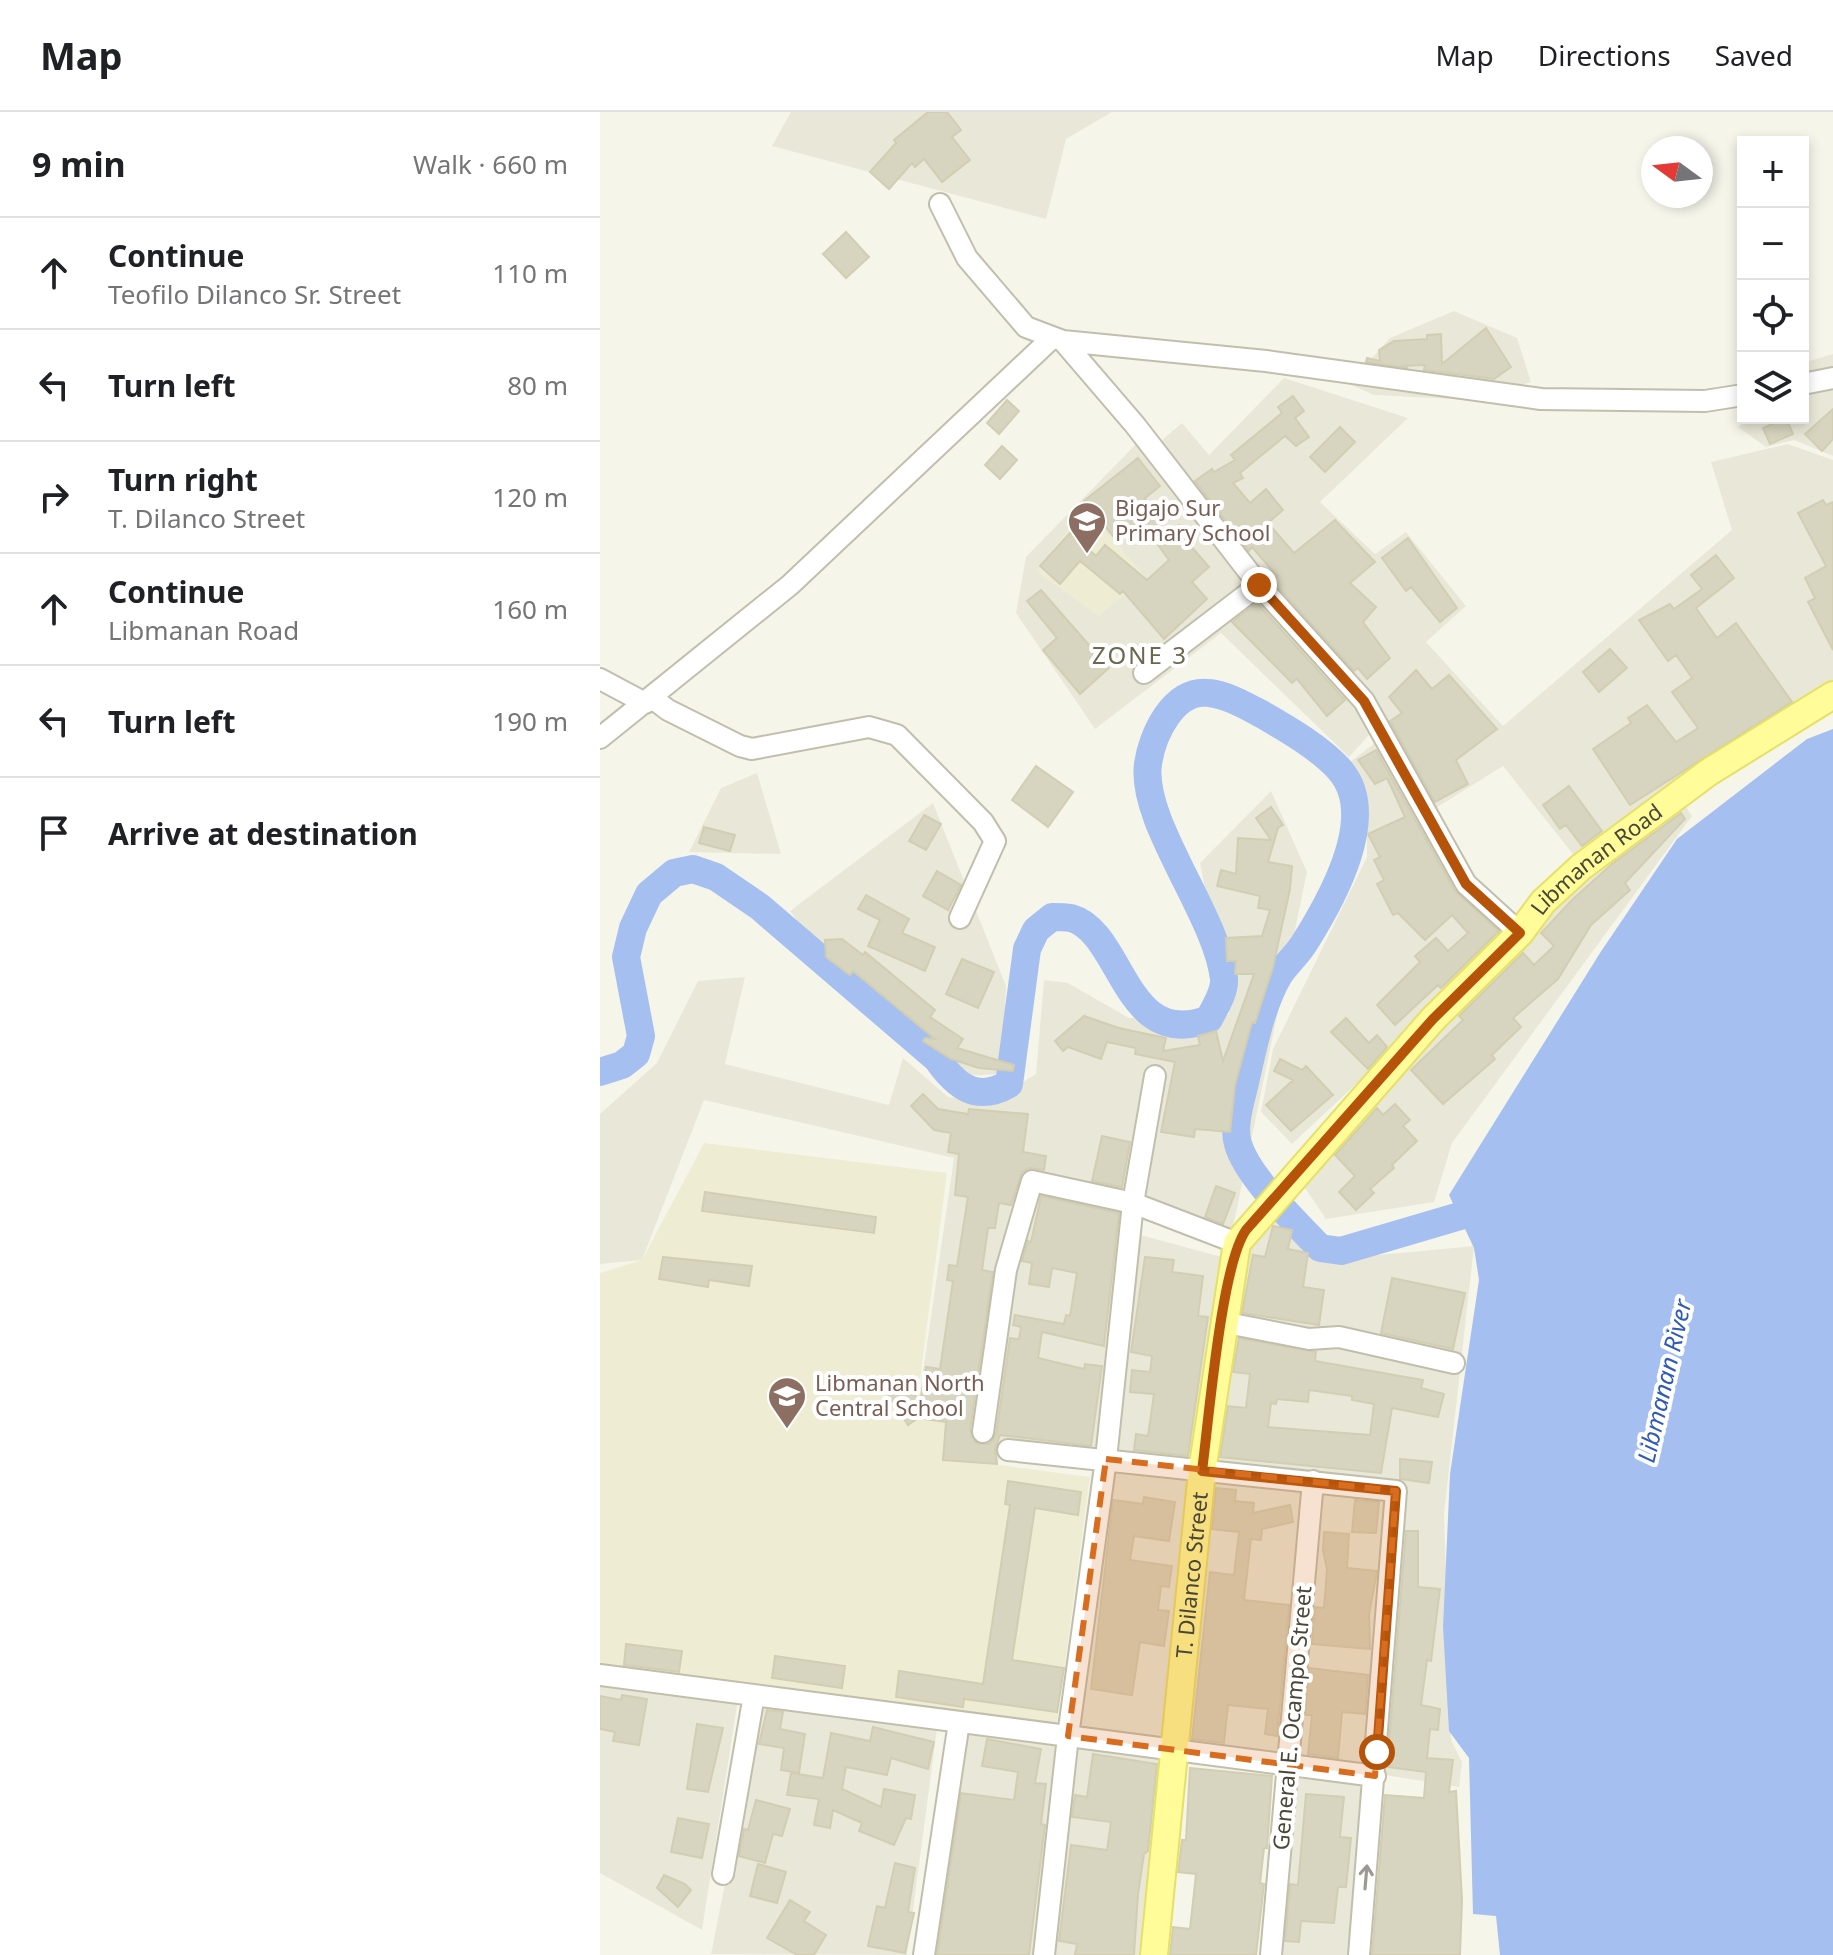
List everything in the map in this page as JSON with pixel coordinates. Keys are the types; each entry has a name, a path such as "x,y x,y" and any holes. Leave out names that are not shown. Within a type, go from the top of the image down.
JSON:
{"main road":[{"name":"Libmanan Road","path":"1237,1243 1433,1019 1520,933 1543,902 1593,858 1709,772 1833,695"},
{"name":"T. Dilanco Street","path":"1154,1955 1177,1750 1202,1471 1222,1322 1237,1243"}],"street":[{"path":"940,204 967,258 1026,327 1057,340 1266,361 1541,399 1705,401 1737,396"},
{"path":"1057,340 1135,425 1259,585 1364,701 1466,884 1520,933"},
{"path":"600,738 790,585 1057,340"},
{"path":"1809,383 1833,378"},
{"path":"1144,673 1259,585"},
{"path":"600,679 752,749 869,727 897,735 983,822 995,841 960,918"},
{"path":"1044,1955 1068,1736 1106,1459 1133,1203 1155,1076"},
{"path":"983,1432 1006,1270 1032,1181 1133,1203 1237,1243"},
{"path":"1222,1322 1309,1339 1339,1337 1454,1363"},
{"path":"1008,1450 1396,1491 1359,1955"},
{"name":"General E. Ocampo Street","path":"1271,1955 1313,1481"},
{"path":"600,1675 1375,1776"},
{"path":"723,1874 754,1695"},
{"path":"924,1955 959,1722"}],"highlighted area":[{"path":"1106,1459 1396,1491 1375,1776 1068,1736"}],"shaded area":[{"path":"791,112 1112,112 1066,139 1046,219 772,146"},
{"path":"1454,311 1517,338 1531,382 1471,400 1374,395 1349,384 1390,338"},
{"path":"1833,354 1833,456 1794,440 1766,447 1738,427 1741,424 1809,424 1809,361"},
{"path":"1284,378 1408,418 1320,502 1375,554 1406,532 1466,606 1426,642 1503,726 1732,530 1711,462 1788,444 1833,460 1833,686 1580,863 1503,766 1431,811 1365,696 1253,575 1156,445 1182,423 1209,455"},
{"path":"1136,444 1378,725 1349,757 1221,633 1095,729 1016,613 1026,557"},
{"name":"Bigajo Sur Primary School","path":"1081,514 1113,539 1145,576 1099,616 1036,571"},
{"path":"1385,735 1511,939 1292,1144 1261,1112 1273,1049 1367,857 1367,839 1349,763"},
{"path":"757,773 781,854 689,852 721,788"},
{"path":"1271,791 1307,872 1232,1232 1137,1200 1163,1069 1153,1066 1131,1199 1021,1173 984,1400 921,1386 954,1158 704,1100 642,1260 600,1264 600,1114 657,1063 698,981 745,977 725,1064 889,1105 903,1058 948,1097 992,1101 1036,1074 1044,980 1068,983 1129,1018 1229,1015 1200,863"},
{"path":"1681,800 1692,816 1452,1143 1434,1202 1326,1219 1299,1179 1612,852"},
{"path":"933,803 1006,986 1003,1074 959,1076 894,1014 830,964 790,911"},
{"name":"Libmanan North Central School","path":"704,1143 947,1173 919,1386 978,1399 969,1461 1090,1477 1057,1724 600,1664 600,1273 642,1260"},
{"path":"1031,1186 1128,1205 1101,1456 1001,1442 998,1464 975,1462 977,1437 991,1435"},
{"path":"1278,1217 1326,1260 1474,1246 1444,1514 1451,1740 1462,1762 1459,1787 1379,1774 1400,1490 1206,1467 1246,1240"},
{"path":"1137,1234 1229,1259 1198,1469 1110,1456"},
{"path":"1108,1463 1199,1475 1174,1748 1071,1733"},
{"path":"1204,1476 1311,1484 1287,1762 1182,1746"},
{"path":"1315,1484 1387,1494 1372,1773 1292,1761"},
{"path":"600,1682 738,1699 702,1930 600,1873"},
{"path":"761,1703 937,1729 907,1955 711,1954"},
{"path":"960,1726 1065,1740 1039,1955 926,1955"},
{"path":"1070,1739 1172,1753 1149,1955 1046,1955"},
{"path":"1293,1769 1366,1781 1354,1955 1272,1955"}],"water":[{"name":"Libmanan River","path":"1833,729 1833,1955 1500,1955 1496,1916 1473,1914 1469,1758 1449,1731 1443,1627 1450,1474 1479,1280 1474,1248 1449,1195 1600,953 1677,839 1807,739"}],"building":[{"path":"928,112 947,112 961,130 952,137 970,160 942,182 924,159 915,167 912,163 889,189 870,172 896,143 894,140"},
{"path":"846,232 869,257 846,278 823,254"},
{"path":"1486,328 1511,367 1494,379 1424,370 1425,365 1403,366 1408,368 1366,362 1367,358 1380,361 1379,350 1394,341 1427,339 1427,335 1441,334 1442,364"},
{"path":"1293,396 1304,411 1295,418 1309,437 1296,446 1285,436 1240,473 1243,478 1233,483 1250,503 1266,489 1283,510 1268,523 1294,553 1335,520 1375,562 1350,583 1376,607 1363,622 1390,658 1367,679 1358,668 1354,671 1273,581 1277,576 1252,547 1249,551 1195,481 1212,469 1214,472 1235,460 1231,455 1282,413 1278,407"},
{"path":"1007,400 1019,411 999,434 987,423"},
{"path":"1833,409 1833,439 1822,451 1805,434"},
{"path":"1772,424 1789,424 1793,434 1770,444 1763,428"},
{"path":"1340,427 1355,442 1325,472 1310,457"},
{"path":"1002,446 1017,460 1000,479 985,465"},
{"path":"1138,458 1160,486 1145,498 1166,535 1179,525 1192,542 1189,544 1209,567 1192,582 1207,599 1164,639 1123,591 1120,594 1080,561 1060,584 1040,566 1070,533 1096,556 1105,545 1147,580 1169,560 1144,526 1117,541 1084,501"},
{"path":"1823,500 1826,505 1833,502 1833,650 1808,602 1815,598 1805,578 1826,566 1798,513"},
{"path":"1408,538 1457,608 1440,622 1411,587 1406,591 1382,558"},
{"path":"1716,555 1734,578 1696,608 1717,638 1736,623 1792,702 1630,805 1593,749 1631,723 1628,718 1647,705 1676,742 1698,728 1672,692 1692,678 1676,655 1668,661 1639,620 1670,604 1674,609 1702,589 1691,575"},
{"path":"1041,590 1109,668 1080,694 1043,650 1057,638 1027,601"},
{"path":"1257,603 1345,700 1327,716 1297,679 1292,683 1232,622"},
{"path":"1610,649 1627,668 1599,692 1583,672"},
{"path":"1416,670 1432,689 1449,675 1497,729 1456,760 1468,784 1435,802 1390,721 1402,713 1389,697"},
{"path":"1376,750 1455,891 1499,931 1441,988 1438,985 1395,1025 1377,1005 1420,962 1415,956 1436,938 1448,951 1468,933 1452,915 1425,940 1398,913 1393,915 1377,884 1384,880 1374,860 1380,857 1368,834 1405,817 1387,778 1375,784 1358,760"},
{"path":"1036,766 1073,792 1048,827 1012,800"},
{"path":"1569,786 1602,831 1582,846 1566,825 1560,829 1543,805"},
{"path":"1271,807 1283,825 1278,828 1268,862 1292,866 1290,889 1273,967 1255,1023 1252,1022 1235,1085 1230,1132 1195,1129 1194,1137 1161,1132 1175,1062 1135,1054 1136,1048 1107,1042 1101,1059 1068,1047 1063,1051 1055,1041 1084,1016 1119,1028 1166,1038 1163,1051 1200,1045 1198,1036 1216,1031 1223,1061 1254,974 1235,974 1236,961 1227,961 1226,938 1262,936 1270,910 1258,908 1260,896 1217,886 1221,870 1236,874 1238,838 1271,840 1256,818"},
{"path":"1681,813 1685,819 1625,883 1630,890 1591,925 1558,979 1513,1018 1521,1027 1492,1055 1495,1059 1443,1104 1411,1070 1463,1020 1459,1016 1523,953 1534,965 1554,946 1541,933 1573,899 1612,864"},
{"path":"924,815 941,824 926,850 909,841"},
{"path":"704,827 735,835 730,851 699,843"},
{"path":"937,871 961,885 948,910 923,896"},
{"path":"866,895 909,919 902,933 935,947 925,971 868,946 880,920 858,909"},
{"path":"842,939 863,955 865,952 935,1010 930,1017 963,1039 957,1048 1014,1065 1013,1071 979,1068 951,1059 923,1041 925,1038 935,1039 853,971 850,975 826,957 825,940"},
{"path":"962,959 994,972 978,1008 946,994"},
{"path":"1346,1018 1369,1043 1377,1035 1387,1047 1368,1069 1331,1032"},
{"path":"1280,1059 1302,1070 1306,1066 1333,1095 1291,1131 1266,1105 1293,1080 1274,1071"},
{"path":"923,1094 938,1109 968,1114 969,1109 1028,1114 1023,1152 1046,1156 1044,1170 1029,1168 1022,1172 1011,1205 999,1203 995,1228 988,1228 982,1270 993,1272 970,1430 976,1443 989,1444 996,1435 1010,1338 1019,1339 1021,1327 1013,1325 1015,1315 1064,1324 1066,1315 1070,1316 1077,1273 1052,1268 1049,1287 1029,1284 1032,1263 1022,1261 1028,1241 1031,1242 1041,1196 1119,1213 1104,1346 1042,1332 1038,1358 1084,1369 1085,1364 1102,1366 1091,1446 1000,1435 995,1449 997,1464 943,1460 946,1422 918,1418 908,1425 887,1393 906,1381 920,1403 926,1367 940,1369 953,1281 947,1280 949,1265 957,1266 968,1197 955,1195 959,1154 948,1152 951,1133 934,1130 911,1106"},
{"path":"1395,1104 1410,1120 1403,1126 1417,1141 1392,1165 1394,1168 1370,1189 1374,1193 1356,1210 1339,1192 1355,1176 1335,1155 1377,1108 1383,1115"},
{"path":"1102,1136 1130,1142 1122,1187 1092,1181"},
{"path":"1216,1186 1235,1193 1223,1224 1205,1217"},
{"path":"705,1192 876,1217 874,1233 702,1211"},
{"path":"1273,1226 1292,1230 1288,1249 1308,1253 1303,1287 1324,1290 1319,1325 1242,1313 1253,1255 1265,1257"},
{"path":"663,1257 752,1266 749,1286 709,1280 708,1287 659,1279"},
{"path":"1145,1257 1174,1260 1172,1272 1203,1276 1198,1316 1208,1317 1188,1456 1134,1450 1136,1434 1148,1436 1154,1394 1130,1392 1132,1370 1150,1372 1152,1356 1131,1352"},
{"path":"1392,1278 1465,1293 1453,1349 1381,1333"},
{"path":"1239,1338 1316,1352 1315,1361 1423,1380 1421,1388 1444,1394 1438,1417 1392,1408 1381,1473 1220,1457 1228,1406 1246,1408 1250,1374 1233,1372","holes":["1309,1390 1352,1396 1352,1400 1374,1404 1370,1435 1268,1427 1271,1403 1276,1404 1277,1399 1308,1402"]},
{"path":"1400,1459 1432,1462 1429,1483 1400,1479"},
{"path":"1008,1481 1081,1492 1078,1515 1035,1508 1012,1660 1064,1668 1057,1712 964,1699 963,1707 896,1697 899,1671 983,1684 1010,1505 1005,1504"},
{"path":"1216,1488 1236,1490 1235,1501 1254,1503 1253,1513 1290,1505 1293,1522 1262,1529 1261,1540 1251,1539 1244,1600 1289,1605 1277,1736 1265,1734 1268,1709 1228,1705 1224,1743 1192,1739 1210,1572 1234,1575 1239,1532 1212,1529"},
{"path":"1144,1497 1175,1502 1169,1541 1134,1536 1130,1560 1172,1566 1169,1587 1161,1586 1158,1610 1169,1611 1164,1646 1140,1642 1132,1695 1091,1689 1113,1500 1143,1504"},
{"path":"1355,1500 1379,1502 1376,1533 1352,1532"},
{"path":"1406,1531 1418,1531 1418,1587 1440,1589 1431,1661 1427,1660 1421,1705 1440,1709 1438,1730 1430,1729 1427,1758 1453,1760 1449,1792 1456,1791 1462,1900 1460,1955 1372,1955 1385,1795 1424,1798 1426,1772 1387,1767"},
{"path":"1324,1532 1349,1534 1347,1568 1377,1571 1369,1615 1370,1649 1312,1644 1315,1607 1324,1608 1327,1569 1323,1551"},
{"path":"626,1644 682,1651 679,1672 624,1665"},
{"path":"775,1656 845,1666 842,1688 772,1678"},
{"path":"1309,1668 1368,1675 1365,1714 1342,1712 1338,1758 1308,1754 1312,1715 1305,1715"},
{"path":"622,1695 647,1699 639,1745 613,1741 615,1732 600,1729 600,1696 621,1700"},
{"path":"767,1710 783,1712 780,1729 805,1734 799,1773 781,1770 784,1748 759,1744"},
{"path":"697,1724 723,1728 708,1792 687,1789"},
{"path":"873,1727 934,1742 928,1769 891,1758 887,1775 846,1767 842,1789 881,1807 884,1789 915,1795 911,1819 906,1818 894,1845 859,1831 862,1823 833,1810 830,1828 814,1825 819,1799 787,1795 791,1773 823,1778 831,1733 870,1741"},
{"path":"987,1739 1041,1749 1035,1783 1046,1784 1041,1824 1045,1825 1029,1955 937,1955 961,1793 1014,1800 1018,1772 982,1766"},
{"path":"1093,1754 1157,1764 1148,1851 1144,1854 1138,1894 1134,1955 1075,1955 1077,1944 1059,1941 1071,1845 1107,1850 1111,1822 1072,1817 1075,1795 1087,1797"},
{"path":"1190,1768 1272,1776 1267,1848 1264,1848 1260,1883 1264,1884 1256,1955 1170,1955 1173,1927 1190,1929 1196,1874 1178,1872 1182,1840 1186,1840"},
{"path":"1306,1794 1344,1797 1340,1837 1351,1838 1346,1887 1338,1887 1334,1923 1301,1921 1299,1942 1285,1941 1290,1884 1298,1885"},
{"path":"756,1800 790,1809 782,1836 773,1834 765,1863 739,1856 744,1829 748,1830"},
{"path":"678,1818 709,1824 702,1858 671,1852"},
{"path":"895,1863 915,1868 908,1912 914,1913 905,1953 868,1946 877,1906 885,1908"},
{"path":"758,1864 786,1872 777,1903 750,1896"},
{"path":"664,1875 691,1890 678,1907 657,1888"},
{"path":"790,1900 810,1912 804,1921 826,1935 814,1955 797,1955 767,1938"}],"waterway":[{"path":"600,1072 622,1065 636,1054 641,1036 626,957 633,928 649,894 674,873 693,869 716,877 760,907 937,1059 959,1084 977,1092 1009,1084 1027,949 1036,930 1052,917 1071,918 1088,928 1103,944 1142,1005 1159,1019 1181,1025 1209,1019 1224,979 1208,927 1156,813 1149,787 1148,764 1154,740 1166,716 1175,706 1196,693 1216,694 1252,709 1323,754 1339,769 1350,788 1355,809 1348,856 1338,880 1305,942 1279,975 1263,1012 1237,1120 1236,1136 1243,1157 1273,1199 1320,1248 1341,1251 1494,1206"}],"place":[{"name":"Bigajo Sur Primary School","path":"1087,555"},
{"name":"Libmanan North Central School","path":"787,1430"}],"district":[{"name":"ZONE 3","path":"1140,656"}],"route":[{"path":"1259,585 1364,701 1388,737 1466,884 1520,933 1433,1019 1246,1230 1237,1243 1222,1322 1202,1471 1396,1491 1377,1752"}]}
